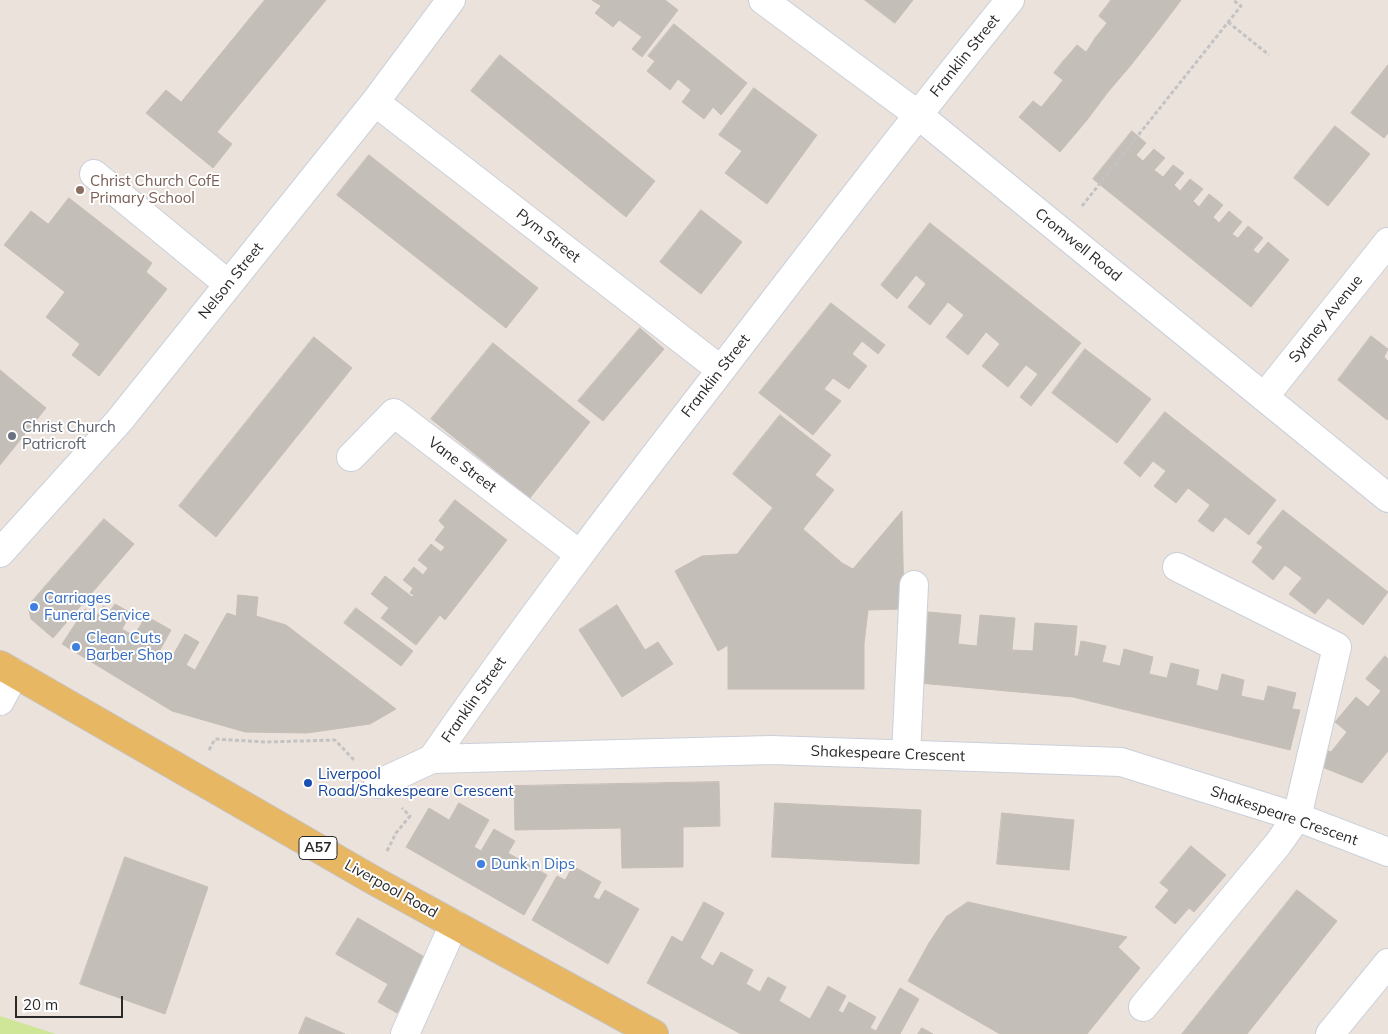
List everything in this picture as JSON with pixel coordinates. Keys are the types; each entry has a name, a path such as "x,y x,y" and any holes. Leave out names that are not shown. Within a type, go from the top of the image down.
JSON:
{"main road":[{"name":"Liverpool Road","path":"8,669 374,880 654,1034"}],"street":[{"name":"Nelson Street","path":"0,553 118,421 375,102 451,0"},
{"name":"Cromwell Road","path":"763,0 917,114 1388,498"},
{"name":"Franklin Street","path":"432,759 484,684 580,554 917,114 1010,0"},
{"name":"Pym Street","path":"375,102 721,370"},
{"path":"94,174 228,284"},
{"name":"Sydney Avenue","path":"1264,397 1388,242"},
{"name":"Vane Street","path":"351,457 394,413 580,554"},
{"path":"1143,1007 1278,844 1297,817 1337,647 1177,567"},
{"path":"906,755 914,585"},
{"path":"0,701 8,669"},
{"name":"Shakespeare Crescent","path":"378,784 432,759 771,750 1121,762 1297,817 1388,852"},
{"path":"405,1034 454,924"},
{"path":"1330,1034 1388,963"}],"path":[{"path":"1062,232 1241,6 1233,0"},
{"path":"1228,22 1270,55"},
{"path":"193,776 215,739 266,742 335,740 410,816 396,833 374,880"}],"green space":[{"path":"0,1016 56,1034 0,1034"}],"building":[{"path":"265,0 326,0 217,132 232,144 213,168 146,113 166,90 181,102"},
{"path":"592,0 665,0 678,10 642,57 632,49 642,37 619,20 613,27 595,13 601,6"},
{"path":"865,0 913,0 895,23"},
{"path":"1111,0 1166,0 1176,7 1153,37 1109,3"},
{"path":"1166,0 1181,0 1176,7"},
{"path":"1109,3 1153,37 1131,65 1096,37 1107,23 1099,16"},
{"path":"674,24 747,83 721,115 713,107 704,119 682,102 691,90 678,79 670,90 647,71 655,61 648,56"},
{"path":"1096,37 1131,65 1108,92 1065,59 1077,45 1086,52"},
{"path":"500,55 655,181 626,217 471,91"},
{"path":"1065,59 1108,92 1087,120 1053,93 1063,80 1054,73"},
{"path":"1388,65 1388,133 1384,138 1351,113"},
{"path":"754,88 817,135 767,204 725,173 742,151 719,135"},
{"path":"1053,93 1087,120 1060,152 1019,117 1033,101 1041,107"},
{"path":"1335,126 1370,154 1328,206 1294,178"},
{"path":"1132,131 1146,143 1136,155 1143,161 1154,149 1165,158 1154,170 1163,177 1173,165 1184,173 1174,185 1180,191 1190,179 1203,189 1193,201 1199,207 1209,194 1223,205 1213,217 1219,223 1229,211 1242,222 1232,234 1238,238 1248,226 1263,238 1253,250 1258,254 1268,242 1289,260 1251,307 1093,179"},
{"path":"369,155 538,288 506,328 337,195"},
{"path":"69,198 152,263 146,272 167,289 99,376 72,355 80,344 46,317 65,292 4,245 31,211 48,224"},
{"path":"701,210 742,242 701,294 660,262"},
{"path":"930,223 1081,343 1031,406 1020,397 1038,374 1026,365 1008,387 982,366 1000,344 986,332 968,355 946,337 964,315 948,302 930,325 908,307 926,284 916,275 897,299 881,285"},
{"path":"831,303 885,345 878,354 862,341 852,354 867,366 849,389 833,378 824,389 841,401 813,435 759,393"},
{"path":"640,328 664,349 603,421 578,401"},
{"path":"1371,336 1388,349 1384,357 1388,361 1387,420 1338,380"},
{"path":"314,337 352,368 216,537 179,506"},
{"path":"493,343 590,422 530,498 431,419"},
{"path":"1085,349 1151,399 1117,443 1052,393"},
{"name":"Christ Church Patricroft","path":"0,370 46,408 0,465"},
{"path":"1165,412 1276,500 1249,535 1225,517 1213,532 1198,521 1210,505 1188,488 1176,503 1154,486 1166,471 1153,461 1140,477 1124,463"},
{"path":"780,415 831,455 815,475 834,490 803,529 773,508 733,474"},
{"path":"455,500 507,540 445,620 440,615 416,645 381,618 389,608 371,594 385,576 412,597 414,595 410,593 413,588 403,580 414,567 423,575 428,568 418,560 431,544 441,552 445,547 435,540 445,527 439,521"},
{"path":"773,508 803,529 842,563 853,569 902,511 904,609 868,610 864,644 864,689 728,689 728,645 718,651 675,571 702,556 737,554"},
{"path":"1283,510 1388,592 1363,625 1328,598 1315,614 1289,594 1302,578 1285,565 1273,580 1252,562 1263,547 1257,543"},
{"path":"104,519 134,544 53,638 31,619 28,606"},
{"path":"238,595 258,597 256,616 286,625 396,709 370,724 307,733 245,732 172,711 62,644 85,609 97,616 103,606 111,610 115,604 131,613 122,629 134,636 146,616 171,630 160,650 172,657 185,634 199,642 186,665 195,670 227,613 236,616"},
{"path":"617,605 645,650 658,642 673,664 622,697 579,630"},
{"path":"356,608 413,651 401,666 344,623"},
{"path":"928,612 961,615 958,644 977,646 980,615 1015,618 1012,650 1033,651 1035,623 1077,626 1074,656 1078,656 1081,641 1106,646 1102,662 1120,666 1124,649 1153,657 1149,674 1167,678 1171,663 1199,670 1196,685 1218,691 1222,674 1244,680 1241,696 1264,701 1268,686 1296,693 1292,709 1300,710 1290,750 1073,697 908,682 913,640 925,641"},
{"path":"1385,656 1388,659 1388,751 1362,783 1312,763 1318,747 1331,752 1347,732 1335,722 1356,697 1368,707 1381,691 1366,679"},
{"path":"719,782 720,826 683,827 683,867 622,868 621,828 515,830 514,786"},
{"name":"Dunk n Dips","path":"459,803 489,820 474,847 481,851 494,829 515,841 508,853 547,875 524,915 406,847 429,808 449,820"},
{"path":"775,803 921,810 919,864 772,857"},
{"path":"1002,813 1074,820 1069,870 997,864"},
{"path":"1191,846 1226,875 1194,912 1189,908 1175,924 1155,907 1169,890 1160,883"},
{"path":"125,857 208,887 165,1014 80,984"},
{"path":"573,866 601,882 593,897 599,900 605,890 639,909 608,964 532,920 557,876 565,880"},
{"path":"1297,890 1337,921 1247,1034 1182,1034"},
{"path":"704,902 724,913 700,958 713,966 721,952 753,970 746,984 760,992 768,977 786,987 779,1001 810,1019 828,986 846,996 838,1011 843,1013 849,1002 876,1017 870,1028 876,1031 900,988 919,999 900,1034 741,1034 647,983 672,936 682,942"},
{"path":"968,902 1127,937 1118,947 1140,968 1087,1034 1000,1034 908,981 946,917"},
{"path":"358,918 428,959 397,1013 378,1002 388,984 336,954"},
{"path":"306,1017 345,1034 299,1034"},
{"path":"922,1028 933,1034 918,1034"}],"place":[{"name":"Christ Church CofE Primary School","path":"80,190"},
{"name":"Christ Church Patricroft","path":"12,436"},
{"name":"Carriages Funeral Service","path":"34,607"},
{"name":"Clean Cuts Barber Shop","path":"76,647"},
{"name":"Liverpool Road/Shakespeare Crescent","path":"308,783"},
{"name":"Dunk n Dips","path":"481,864"}]}
